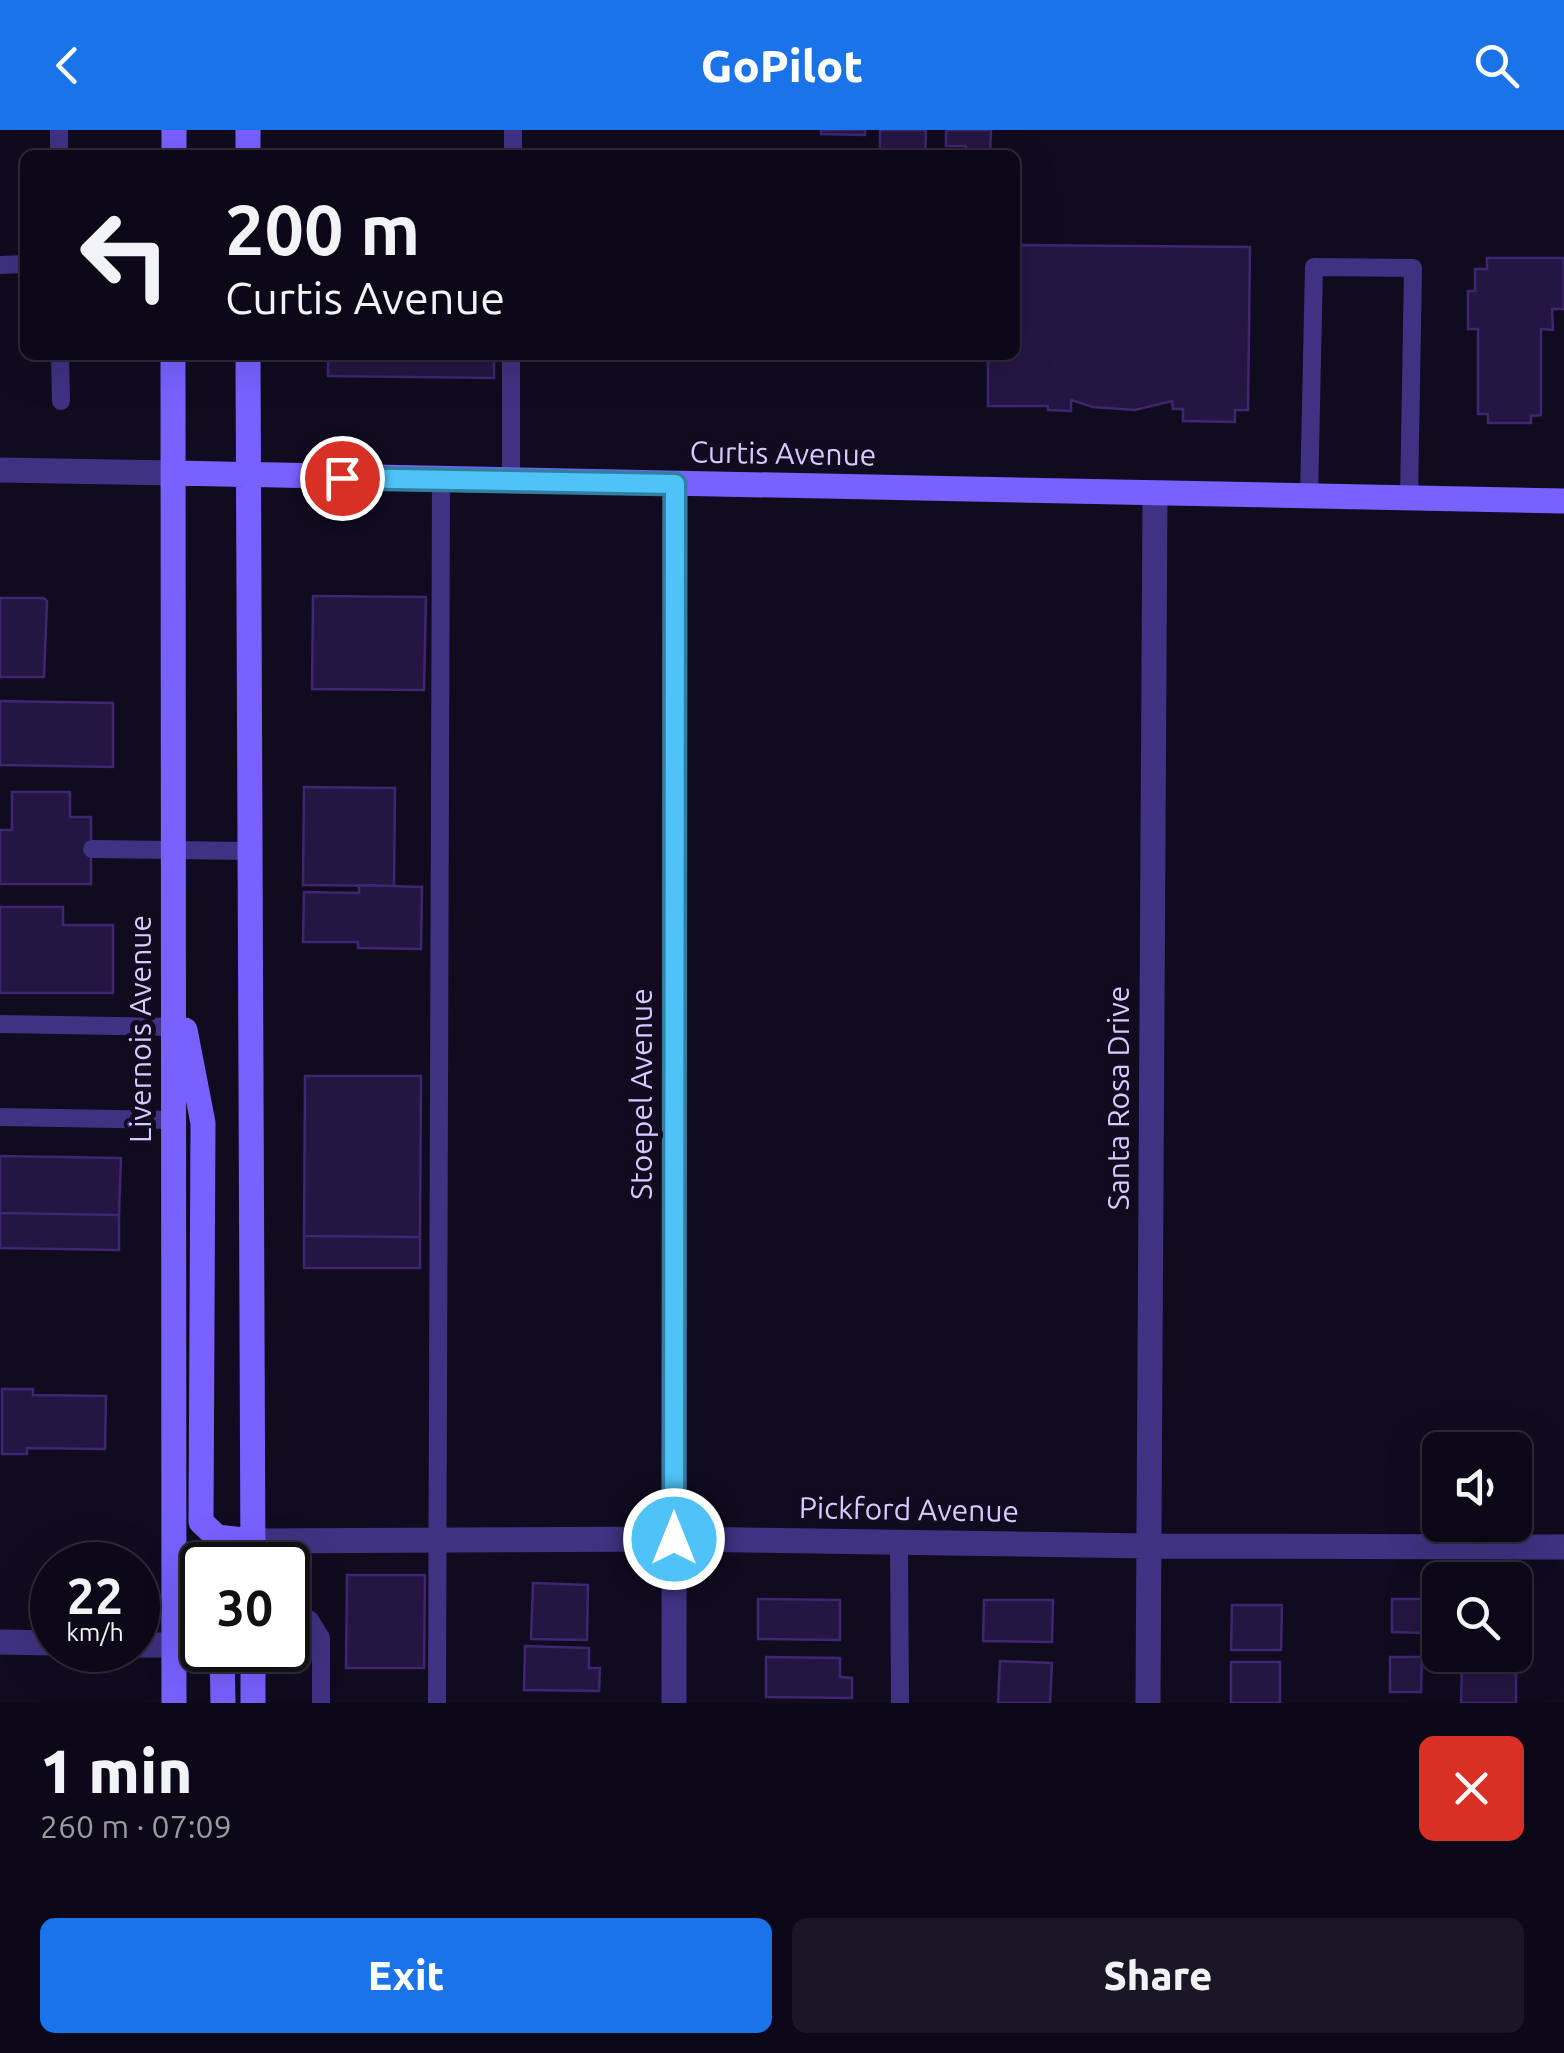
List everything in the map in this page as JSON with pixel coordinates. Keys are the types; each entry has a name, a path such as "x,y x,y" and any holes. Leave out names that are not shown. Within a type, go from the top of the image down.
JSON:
{"street":[{"name":"Livernois Avenue","path":"173,360 174,1703"},
{"path":"248,360 253,1542"},
{"name":"Curtis Avenue","path":"0,470 1564,501"},
{"name":"Stoepel Avenue","path":"674,1703 675,484"},
{"name":"Santa Rosa Drive","path":"1148,1703 1154,494"},
{"path":"174,972 203,1123 200,1522 228,1542"},
{"name":"Pickford Avenue","path":"310,1549 439,1540 674,1539 1564,1548"},
{"path":"160,1639 180,1633"},
{"path":"0,1642 30,1643"},
{"path":"223,1672 224,1703"},
{"path":"253,1672 253,1703"}],"lane":[{"path":"1309,497 1314,266 1413,268 1409,498"},
{"path":"60,360 61,401"},
{"path":"510,482 511,360"},
{"path":"437,1703 441,480"},
{"path":"92,849 250,851"},
{"path":"0,1024 174,1027"},
{"path":"0,1117 174,1120"},
{"path":"900,1542 900,1703"},
{"path":"310,1620 322,1638 321,1703"}],"building":[{"path":"821,130 865,130 865,135 821,134"},
{"path":"880,130 926,130 925,150 880,150"},
{"path":"946,130 991,130 990,150 946,146"},
{"path":"1020,245 1250,247 1248,410 1235,410 1235,422 1183,421 1183,409 1173,409 1172,401 1135,410 1093,407 1071,400 1071,411 1048,410 1048,406 988,406 988,360 1020,360"},
{"path":"1487,258 1564,258 1564,309 1552,309 1553,330 1541,329 1541,415 1531,416 1531,423 1488,423 1488,414 1478,414 1478,329 1468,329 1468,291 1475,291 1475,269 1487,269"},
{"path":"328,360 494,360 494,378 328,376"},
{"path":"313,596 426,597 424,690 312,689"},
{"path":"0,598 47,601 44,677 0,677"},
{"path":"0,701 113,703 113,767 0,765"},
{"path":"304,787 395,788 394,886 303,885"},
{"path":"12,792 70,792 70,817 91,817 91,884 0,884 0,830 12,830"},
{"path":"359,885 422,887 421,949 358,948 358,942 303,942 304,892 359,893"},
{"path":"0,907 63,907 63,925 113,925 113,993 0,993"},
{"path":"305,1076 421,1076 420,1237 304,1236"},
{"path":"0,1156 121,1158 119,1215 0,1213"},
{"path":"0,1213 119,1215 119,1250 0,1248"},
{"path":"304,1236 420,1237 420,1268 304,1268"},
{"path":"2,1389 33,1389 33,1395 106,1396 105,1449 27,1448 27,1454 2,1454"},
{"path":"347,1575 425,1575 424,1668 346,1668"},
{"path":"533,1583 588,1585 587,1640 531,1639"},
{"path":"758,1599 840,1600 840,1640 758,1639"},
{"path":"1392,1599 1422,1599 1422,1633 1392,1632"},
{"path":"984,1600 1053,1600 1052,1642 983,1641"},
{"path":"1232,1605 1282,1605 1281,1650 1231,1650"},
{"path":"525,1646 589,1648 589,1668 600,1668 599,1691 524,1690"},
{"path":"766,1657 840,1658 840,1677 852,1678 852,1698 766,1697"},
{"path":"1390,1657 1422,1657 1421,1692 1390,1692"},
{"path":"1000,1661 1052,1663 1050,1703 998,1703"},
{"path":"1231,1662 1280,1662 1280,1703 1231,1703"},
{"path":"1462,1672 1516,1672 1516,1703 1461,1703"}],"route":[{"path":"342,478 675,484 674,1539"}]}
